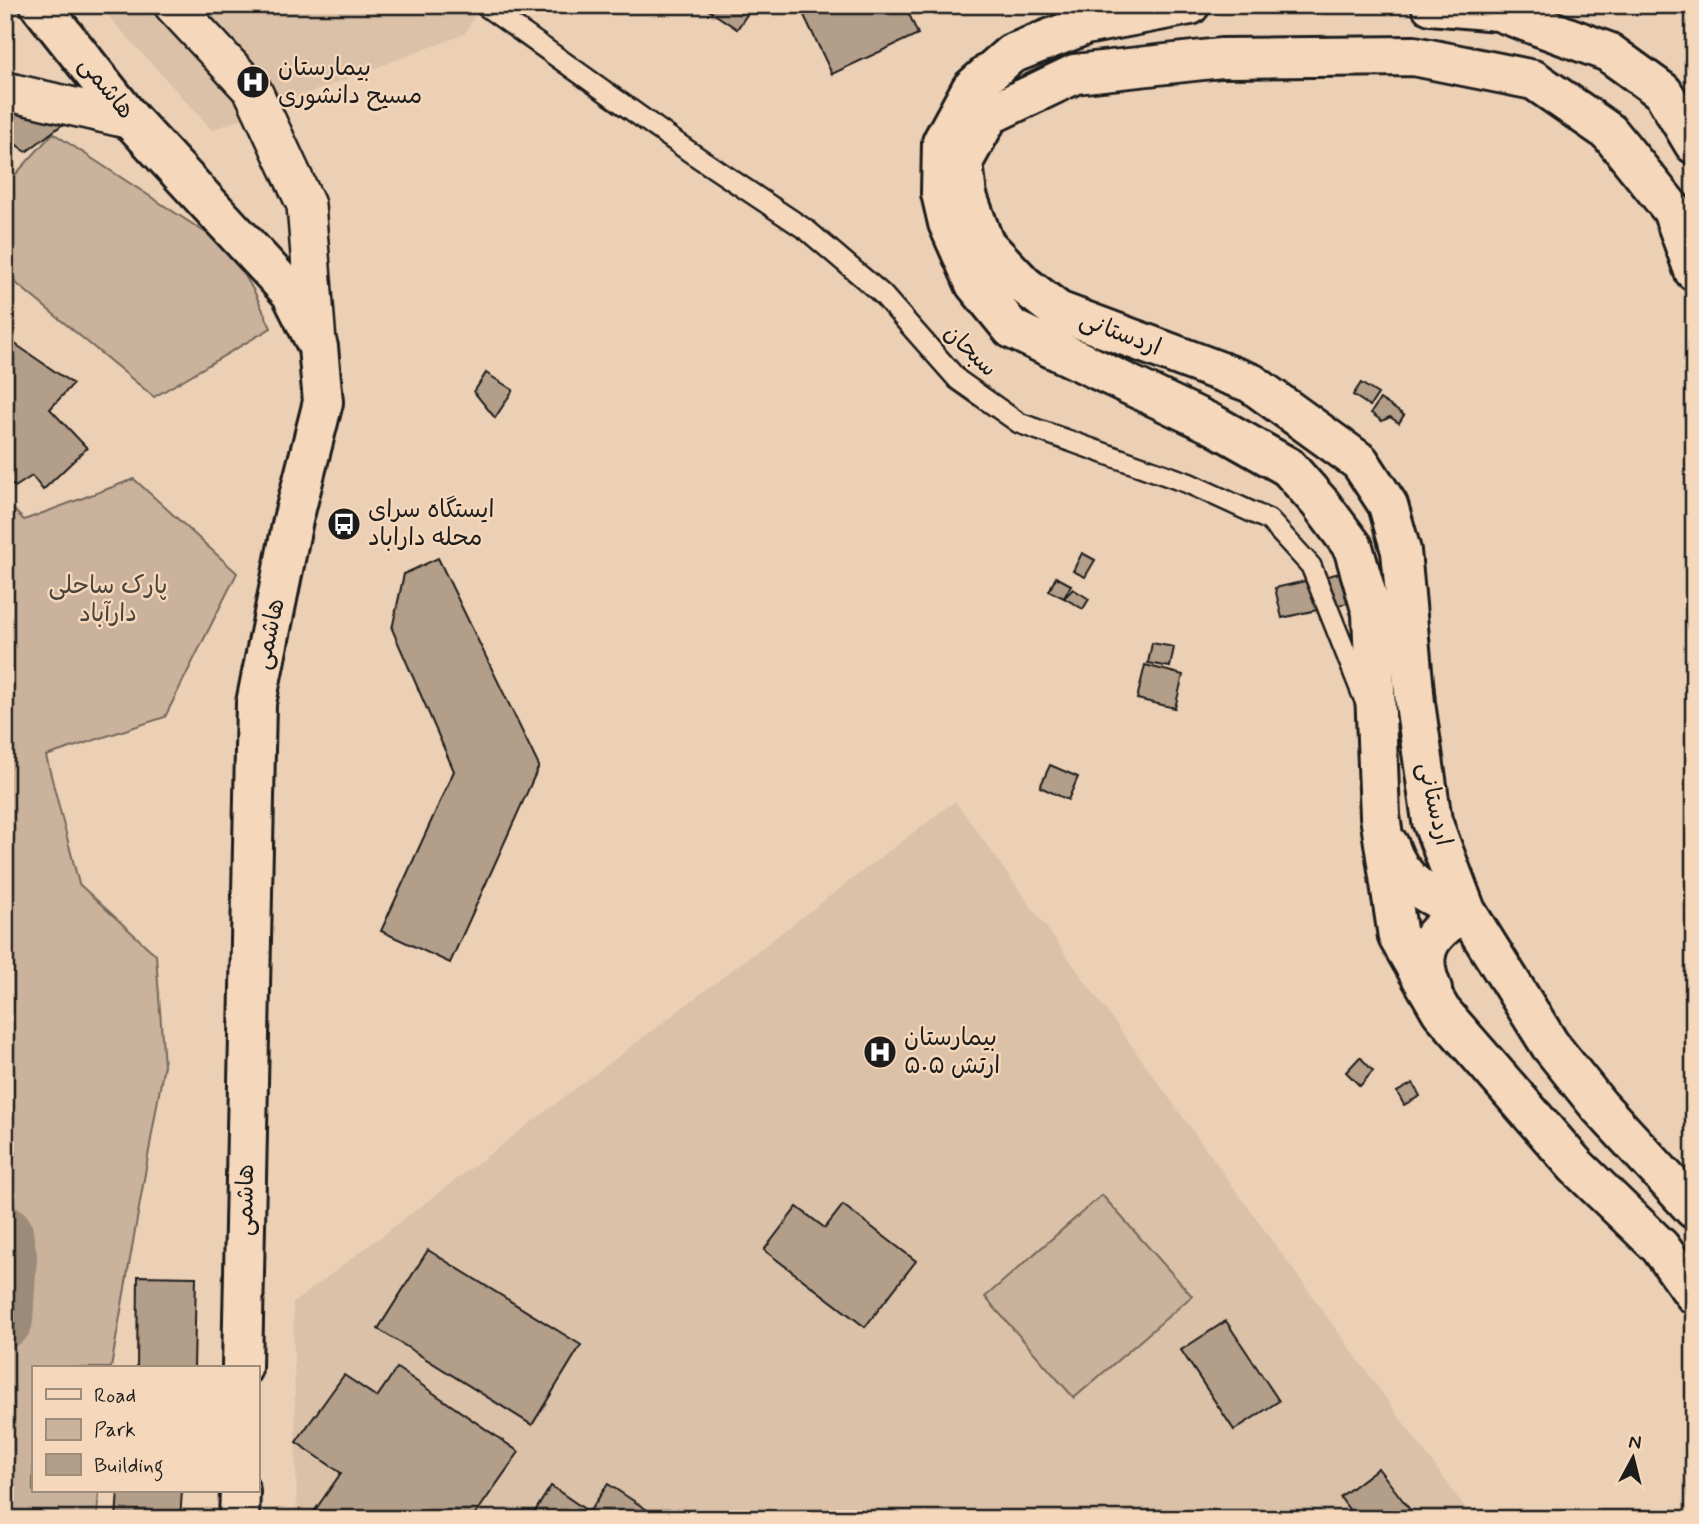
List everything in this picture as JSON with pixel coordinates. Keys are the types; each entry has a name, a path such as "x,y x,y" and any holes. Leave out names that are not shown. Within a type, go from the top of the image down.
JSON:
{"main road":[{"name":"هاشمی","path":"40,5 131,120 291,293 317,347 323,402 293,520 256,703 242,1366"},
{"name":"اردستانی","path":"1190,5 1085,25 1010,54 971,89 942,142 941,192 948,223 975,284 1012,329 1214,425 1288,467 1321,503 1353,547 1372,613 1380,816 1398,937 1441,1011 1576,1166 1660,1247 1694,1294"},
{"path":"1431,5 1498,11 1608,51 1663,92 1694,144"},
{"name":"اردستانی","path":"1694,271 1672,210 1609,132 1534,80 1413,56 1221,58 1075,74 989,115 963,162 967,196 984,243 1024,285 1058,311 1251,383 1360,462 1388,505 1401,551 1415,703 1432,821 1466,911 1550,1045 1599,1106 1694,1209"},
{"path":"1380,816 1395,864 1427,896 1466,911"},
{"path":"1441,1011 1424,970 1427,946 1445,923 1466,911"},
{"path":"239,1519 240,1492"}],"street":[{"path":"173,5 253,91 306,205 317,347"},
{"path":"5,91 131,120"}],"lane":[{"name":"سبحان","path":"484,5 690,152 808,232 882,294 958,380 1018,423 1188,483 1269,520 1311,566 1378,732"}],"shaded area":[{"name":"بیمارستان مسیح دانشوری","path":"98,5 480,5 465,34 212,130"},
{"name":"بیمارستان ۵۰۵ ارتش","path":"955,801 1473,1519 297,1519 293,1303"}],"green space":[{"path":"53,133 229,248 255,293 271,328 154,397 5,274 5,186"},
{"name":"پارک ساحلی دارآباد","path":"134,479 237,573 165,717 46,756 79,884 156,955 164,1065 111,1366 32,1366 32,1492 99,1492 97,1519 5,1519 5,501 24,520"},
{"path":"1102,1195 1192,1296 1074,1398 985,1297"}],"building":[{"path":"701,5 905,5 918,34 832,74 801,9 753,6 737,29"},
{"path":"9,104 71,118 26,152 5,136"},
{"path":"5,160 13,166 5,175"},
{"path":"5,337 73,384 50,409 87,448 43,490 32,476 15,487 5,479"},
{"path":"486,373 513,390 495,418 474,392"},
{"path":"1361,383 1378,394 1370,406 1353,395"},
{"path":"1380,399 1404,415 1399,423 1390,417 1382,421 1371,413"},
{"path":"1082,553 1095,560 1085,577 1073,571"},
{"path":"438,558 539,766 450,963 381,931 454,771 392,629 404,574"},
{"path":"1349,571 1356,601 1282,618 1275,588"},
{"path":"1056,577 1071,585 1064,598 1049,591"},
{"path":"1073,589 1089,599 1083,609 1064,598"},
{"path":"1152,643 1174,647 1170,667 1148,663"},
{"path":"1145,665 1183,675 1175,708 1137,699"},
{"path":"1050,765 1078,777 1068,800 1040,787"},
{"path":"1360,1057 1373,1071 1360,1086 1346,1072"},
{"path":"1413,1083 1420,1096 1404,1105 1397,1092"},
{"path":"843,1205 916,1261 865,1327 764,1250 797,1207 825,1228"},
{"path":"428,1250 581,1345 532,1425 378,1329"},
{"path":"138,1276 196,1277 194,1366 137,1366"},
{"path":"1226,1321 1279,1401 1234,1430 1181,1350"},
{"path":"397,1368 519,1452 472,1519 320,1519 313,1513 341,1473 296,1442 344,1375 377,1397"},
{"path":"1378,1468 1417,1519 1356,1519 1340,1497"},
{"path":"608,1484 661,1519 530,1519 551,1486 589,1512"},
{"path":"118,1492 182,1492 180,1519 116,1519"}],"waterway":[{"path":"5,1233 9,1257 5,1320"}],"place":[{"name":"بیمارستان مسیح دانشوری","path":"253,82"},
{"name":"ایستگاه سرای محله داراباد","path":"344,524"},
{"name":"بیمارستان ۵۰۵ ارتش","path":"880,1052"}]}
